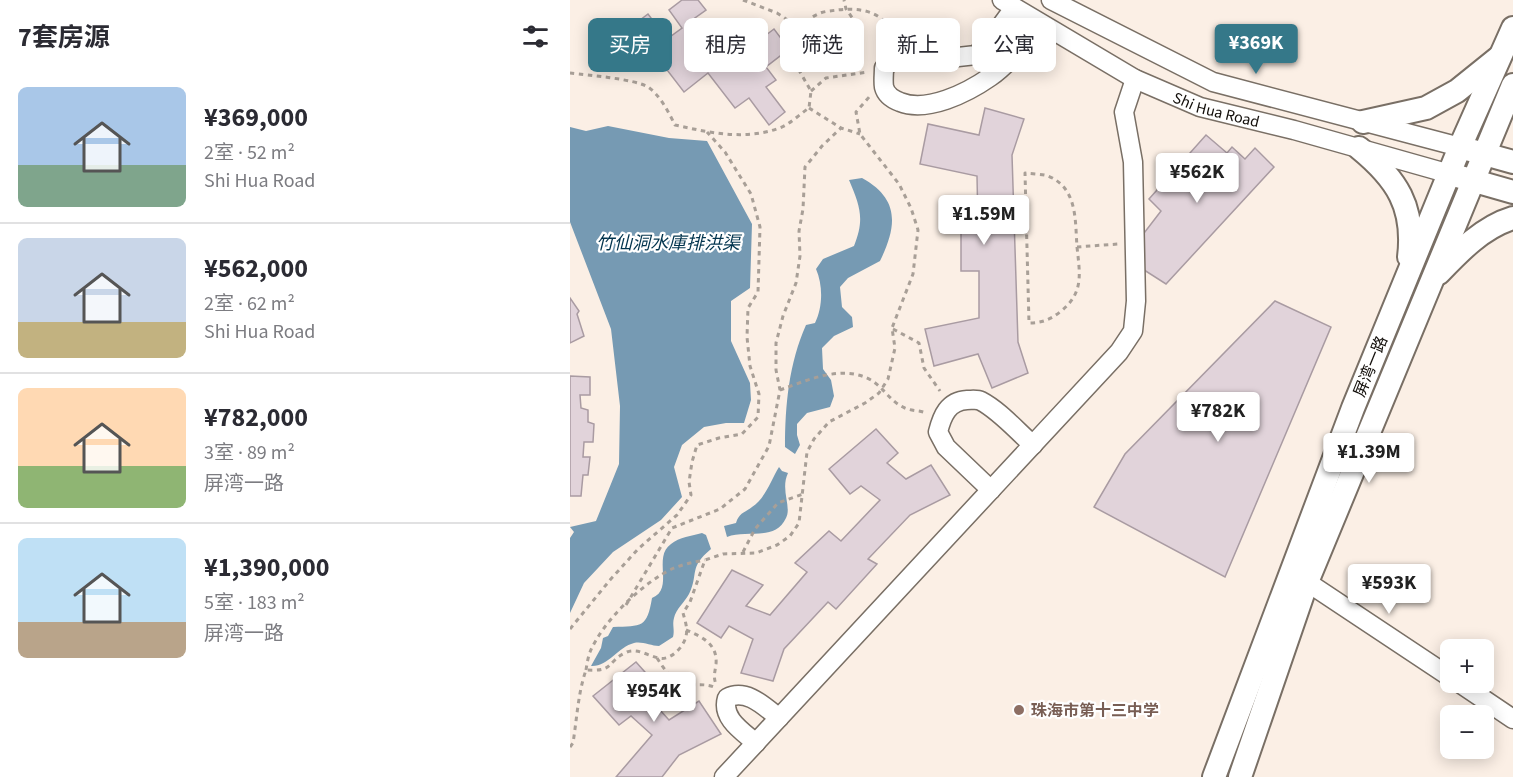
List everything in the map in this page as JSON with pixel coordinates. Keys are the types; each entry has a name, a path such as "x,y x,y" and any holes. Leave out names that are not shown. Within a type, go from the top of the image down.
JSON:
{"main road":[{"name":"屏湾一路","path":"1214,777 1353,408 1460,147 1513,28"},
{"path":"1363,122 1426,108 1447,98 1502,56"},
{"name":"屏湾一路","path":"1240,777 1307,582 1513,85"},
{"path":"1460,147 1513,162"},
{"path":"1359,148 1394,182 1404,202 1411,247 1408,272"},
{"path":"1450,174 1513,192"},
{"path":"1430,283 1466,246 1504,220 1513,218"}],"street":[{"name":"Shi Hua Road","path":"1054,1 1213,82 1460,147"},
{"name":"Shi Hua Road","path":"1008,4 1031,18"},
{"path":"960,57 976,55 989,42 1008,4"},
{"name":"Shi Hua Road","path":"1056,33 1135,79 1200,107 1294,130 1450,174"},
{"path":"888,72 884,88 891,99 908,106 934,104 959,94 995,72"},
{"path":"724,777 1119,352 1133,331 1136,301 1133,162 1124,112 1135,79"},
{"path":"991,490 946,447 938,432 944,414 959,401 979,400 1033,445"},
{"path":"1307,582 1440,670"},
{"path":"1474,693 1513,719"},
{"path":"756,743 729,718 724,706 727,698 733,695 744,695 761,704 779,718"}],"path":[{"path":"742,0 784,18"},
{"path":"844,0 852,18"},
{"path":"813,18 820,13 846,9 864,10 882,18"},
{"path":"811,91 826,78 876,66"},
{"path":"570,73 648,87 666,108 675,125 707,132 753,135 783,126 809,108 811,91 801,72"},
{"path":"570,747 573,743 580,687 590,653 603,630 626,604 657,578 684,564 723,554 756,553 777,545 790,536 799,523 807,452 814,439 829,422 865,403 882,388 888,379 895,348 892,328 913,274 918,230 911,208 899,184 860,134 856,112 868,97 884,88"},
{"path":"809,108 841,128 860,134"},
{"path":"626,604 672,528 720,509 745,489 770,446 780,390 776,370 776,343 783,316 796,283 806,167 822,146 841,128"},
{"path":"570,629 610,580 638,549 677,515 691,495 689,482 697,444 742,434 758,417 759,394 750,366 747,337 748,308 758,292 760,227 751,194 725,152 707,132"},
{"path":"1025,173 1048,176 1063,186 1073,200 1077,247 1079,283 1073,301 1043,322 1029,323 1025,247 1025,173"},
{"path":"1077,247 1135,243"},
{"path":"780,390 834,372 869,379 904,408 944,414 939,389 924,368 919,344 892,328"},
{"path":"743,552 755,529 778,503 803,494"},
{"path":"585,670 607,669 627,652 639,651 661,659 669,657 679,649 686,637 683,613 690,602 705,560"},
{"path":"657,657 670,676 685,684 705,684 717,688 714,681 716,660 712,649 703,636 686,630"}],"water":[{"name":"竹仙洞水庫排洪渠","path":"608,126 669,138 707,141 752,224 750,288 731,301 731,341 750,383 751,400 744,423 704,427 682,445 674,467 682,497 661,520 613,552 584,583 570,613 570,538 574,532 570,527 596,521 619,464 620,406 611,329 570,222 570,127 586,131"},
{"path":"862,178 874,186 889,204 892,214 890,236 880,261 848,278 840,287 842,307 852,317 853,327 834,336 822,348 823,369 831,380 834,396 830,407 807,413 797,424 800,445 795,454 785,447 787,400 800,339 806,325 815,323 820,310 821,289 816,269 823,259 854,246 860,213 849,180"},
{"path":"779,467 788,473 785,486 788,509 781,525 775,530 760,534 727,537 724,526 736,523 740,515 757,504"},
{"path":"702,533 706,535 711,549 699,561 689,594 675,615 673,637 659,646 640,643 628,645 603,663 591,666 601,648 603,638 608,636 613,627 637,625 645,620 652,598 659,594 662,588 663,557 671,544"}],"building":[{"path":"682,0 698,0 706,10 695,18 684,18 684,72 768,72 768,70 776,80 766,87 785,112 769,125 749,98 735,108 708,73 684,92 669,72 672,72 672,35 682,28 669,10"},
{"path":"774,29 780,37 780,56 768,65 768,34"},
{"path":"985,108 1024,119 1012,155 1018,342 1028,373 992,388 978,354 934,366 925,329 979,318 979,271 961,271 961,227 978,226 977,176 920,164 928,124 979,135"},
{"path":"1206,135 1227,153 1232,147 1245,159 1255,148 1274,167 1166,284 1141,268 1141,237 1161,211 1149,199"},
{"path":"570,298 579,311 577,314 584,336 570,343"},
{"path":"1275,301 1331,327 1225,577 1094,507 1125,454"},
{"path":"570,376 590,377 590,395 580,395 581,408 588,410 588,422 594,424 593,442 584,442 583,457 590,457 588,475 583,475 581,496 570,496"},
{"path":"876,429 898,453 887,463 906,479 931,465 950,495 910,515 868,559 877,564 836,609 828,602 784,649 773,681 741,673 753,639 729,626 721,638 697,623 732,570 763,585 746,606 770,615 807,572 795,563 829,531 841,541 880,500 861,486 850,494 829,469"},
{"path":"636,662 661,690 651,700 669,720 699,701 721,734 679,755 662,777 616,777 652,735 631,716 619,725 593,696"}],"place":[{"name":"珠海市第十三中学","path":"1019,710"}]}
